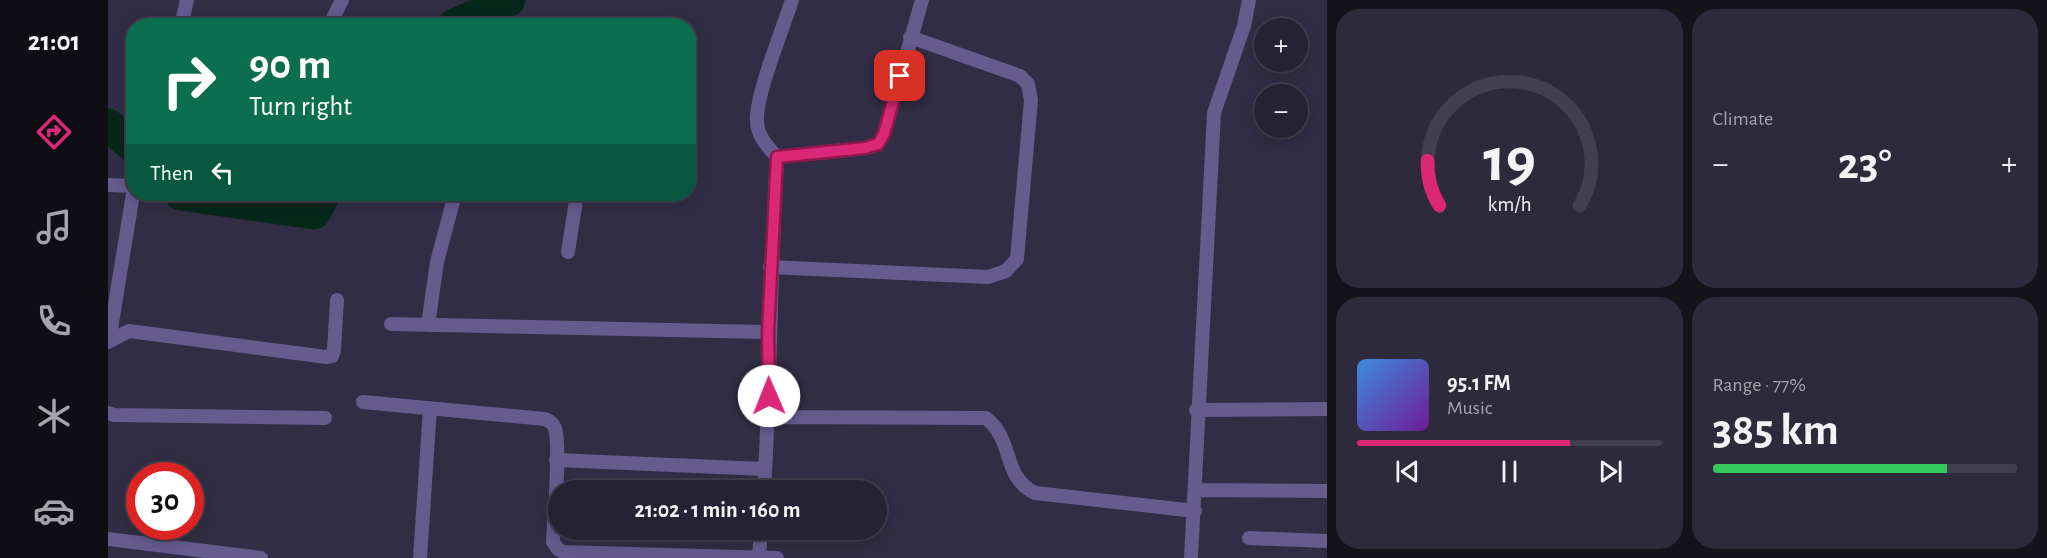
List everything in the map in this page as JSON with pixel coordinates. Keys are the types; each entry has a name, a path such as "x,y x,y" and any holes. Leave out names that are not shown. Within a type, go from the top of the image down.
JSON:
{"street":[{"path":"183,18 187,0"},
{"path":"333,18 342,0"},
{"path":"764,480 769,417 770,267 777,157 763,141 757,121 762,94 792,0"},
{"path":"777,157 865,148 878,144 884,134 922,0"},
{"path":"1191,558 1195,511 1196,410 1214,113 1244,26 1249,0"},
{"path":"770,267 988,277 1006,271 1017,260 1031,100 1028,84 1020,76 910,37"},
{"path":"108,185 126,186"},
{"path":"108,341 132,201"},
{"path":"428,325 437,262 453,201"},
{"path":"568,252 576,201"},
{"path":"108,341 129,331 332,356 337,300"},
{"path":"391,324 768,332"},
{"path":"363,402 549,421 556,431 553,542 558,549 777,558"},
{"path":"420,558 430,408"},
{"path":"1196,410 1327,409"},
{"path":"108,412 114,415 325,418"},
{"path":"769,417 986,418 1003,436 1015,477 1024,488 1035,493 1195,511"},
{"path":"556,460 765,469"},
{"path":"1195,490 1327,491"},
{"path":"1249,538 1327,541"},
{"path":"108,539 261,558"},
{"path":"760,557 761,540"}],"waterway":[{"path":"470,18 509,0"},
{"path":"108,125 126,140"},
{"path":"230,201 314,213 320,201"}],"route":[{"path":"769,396 770,267 777,157 865,148 878,144 884,134 900,76"}]}
